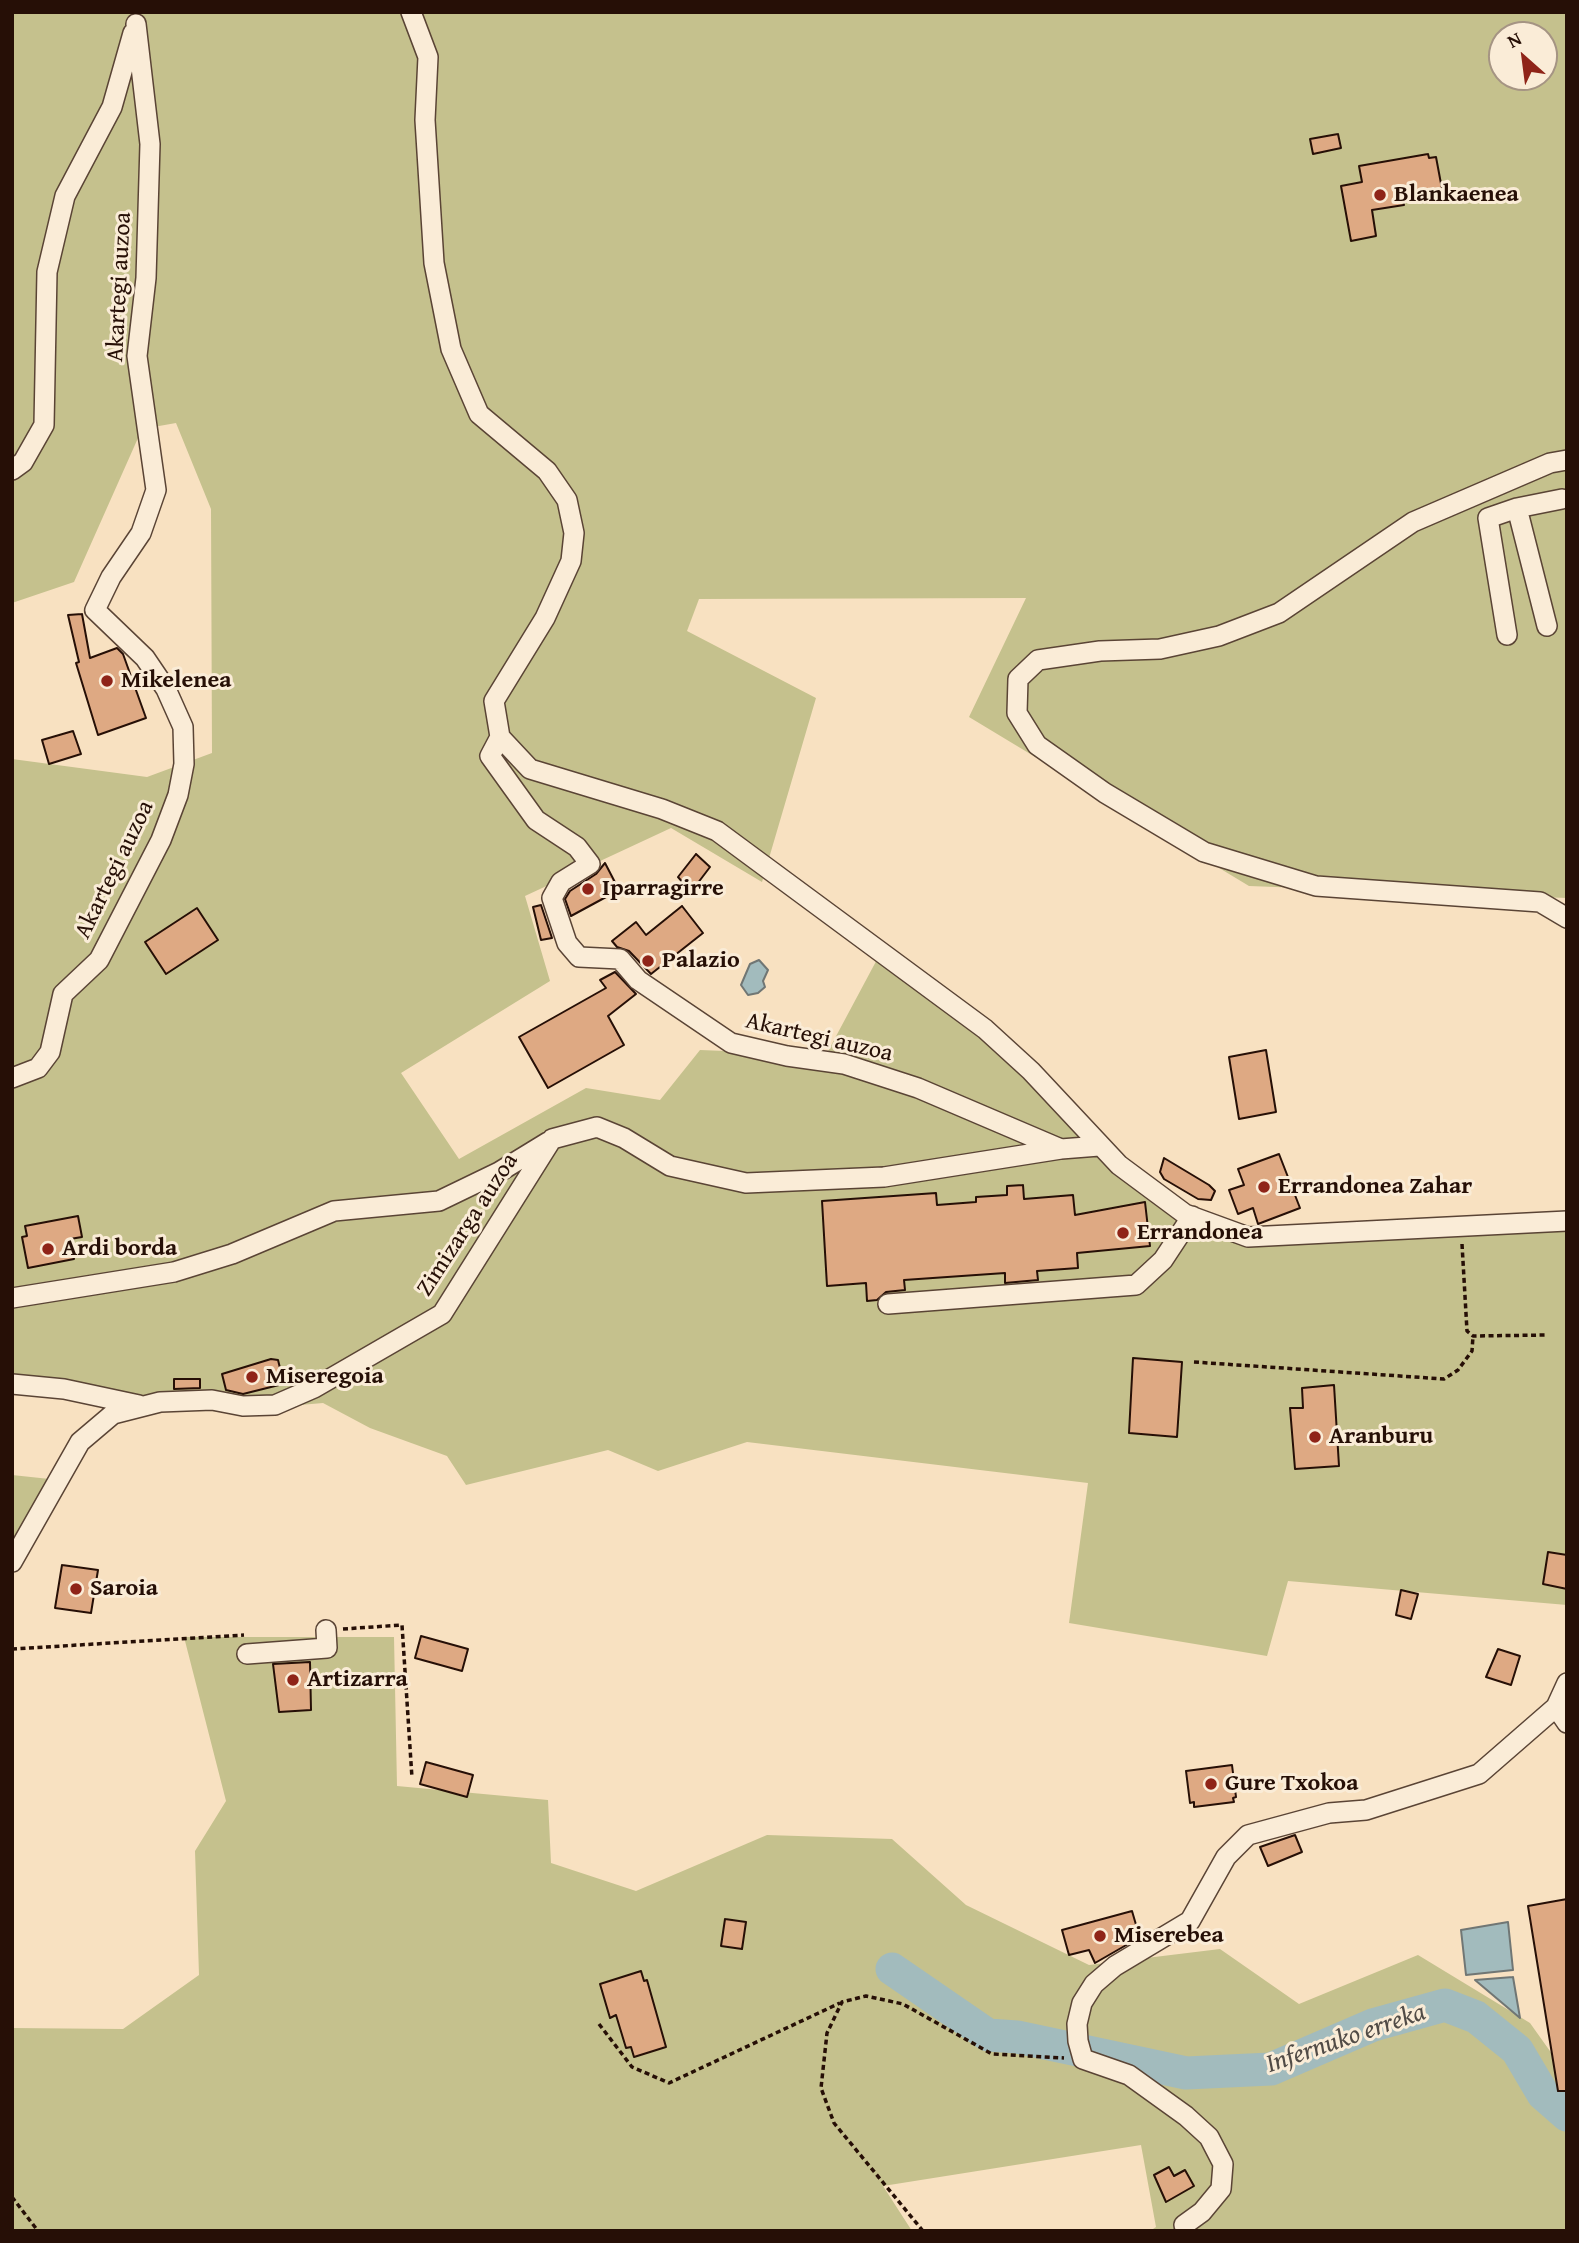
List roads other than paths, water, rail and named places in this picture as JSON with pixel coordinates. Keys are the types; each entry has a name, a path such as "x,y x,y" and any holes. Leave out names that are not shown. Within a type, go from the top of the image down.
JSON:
{"street":[{"path":"411,12 428,57 425,120 433,263 451,349 479,414 547,471 567,500 574,533 571,561 545,618 494,701 500,737 530,769 662,810 717,831 985,1028 1031,1071 1119,1165 1192,1216 1248,1237 1461,1224 1567,1221"},
{"path":"12,470 23,462 44,425 47,272 65,196 112,107 135,18"},
{"name":"Akartegi auzoa","path":"12,1078 38,1068 50,1052 63,994 99,960 161,840 178,795 184,764 183,727 166,689 145,659 95,610 111,577 141,533 156,490 137,356 146,278 150,144 135,18"},
{"path":"1567,460 1550,463 1413,522 1279,613 1219,636 1160,649 1100,651 1038,660 1018,679 1017,713 1037,745 1105,793 1204,852 1316,886 1540,902 1567,918"},
{"path":"1507,635 1488,518 1517,508 1565,504"},
{"path":"1517,508 1547,626"},
{"name":"Akartegi auzoa","path":"500,737 490,756 536,820 577,847 590,864 561,882 552,898 567,943 579,957 620,959 638,980 731,1043 787,1056 845,1064 918,1088 1061,1149 1099,1146"},
{"name":"Zimizarga auzoa","path":"12,1298 174,1272 232,1254 334,1211 439,1201 499,1172 552,1139 597,1127 624,1138 670,1166 746,1183 884,1177 1061,1149"},
{"name":"Zimizarga auzoa","path":"12,1562 80,1441 113,1414 160,1402 212,1400 243,1406 275,1405 314,1388 442,1314 552,1139"},
{"path":"888,1304 1136,1285 1163,1260 1192,1216"},
{"name":"Zimizarga auzoa","path":"12,1384 64,1389 143,1406"},
{"path":"247,1654 327,1648 326,1630"},
{"path":"1184,2225 1202,2212 1221,2189 1223,2164 1209,2137 1186,2116 1129,2075 1083,2060 1077,2041 1077,2024 1082,2003 1094,1984 1115,1966 1190,1921 1226,1857 1248,1835 1329,1813 1366,1810 1479,1774 1562,1715 1567,1683"}],"water":[{"path":"759,960 768,970 763,981 765,987 758,993 748,995 741,985 750,964"},
{"path":"1508,1922 1513,1970 1466,1975 1461,1930"},
{"path":"1513,1977 1520,2018 1475,1980"}],"waterway":[{"name":"Infernuko erreka","path":"892,1969 988,2035 1017,2037 1186,2073 1271,2069 1373,2025 1445,2005 1476,2017 1517,2050 1543,2094 1567,2115"}],"place":[{"name":"Blankaenea","path":"1380,195"},
{"name":"Mikelenea","path":"107,681"},
{"name":"Iparragirre","path":"588,889"},
{"name":"Palazio","path":"648,961"},
{"name":"Errandonea Zahar","path":"1264,1187"},
{"name":"Errandonea","path":"1123,1233"},
{"name":"Ardi borda","path":"48,1249"},
{"name":"Miseregoia","path":"252,1377"},
{"name":"Aranburu","path":"1315,1437"},
{"name":"Saroia","path":"76,1589"},
{"name":"Artizarra","path":"293,1680"},
{"name":"Gure Txokoa","path":"1211,1784"},
{"name":"Miserebea","path":"1100,1936"}]}
